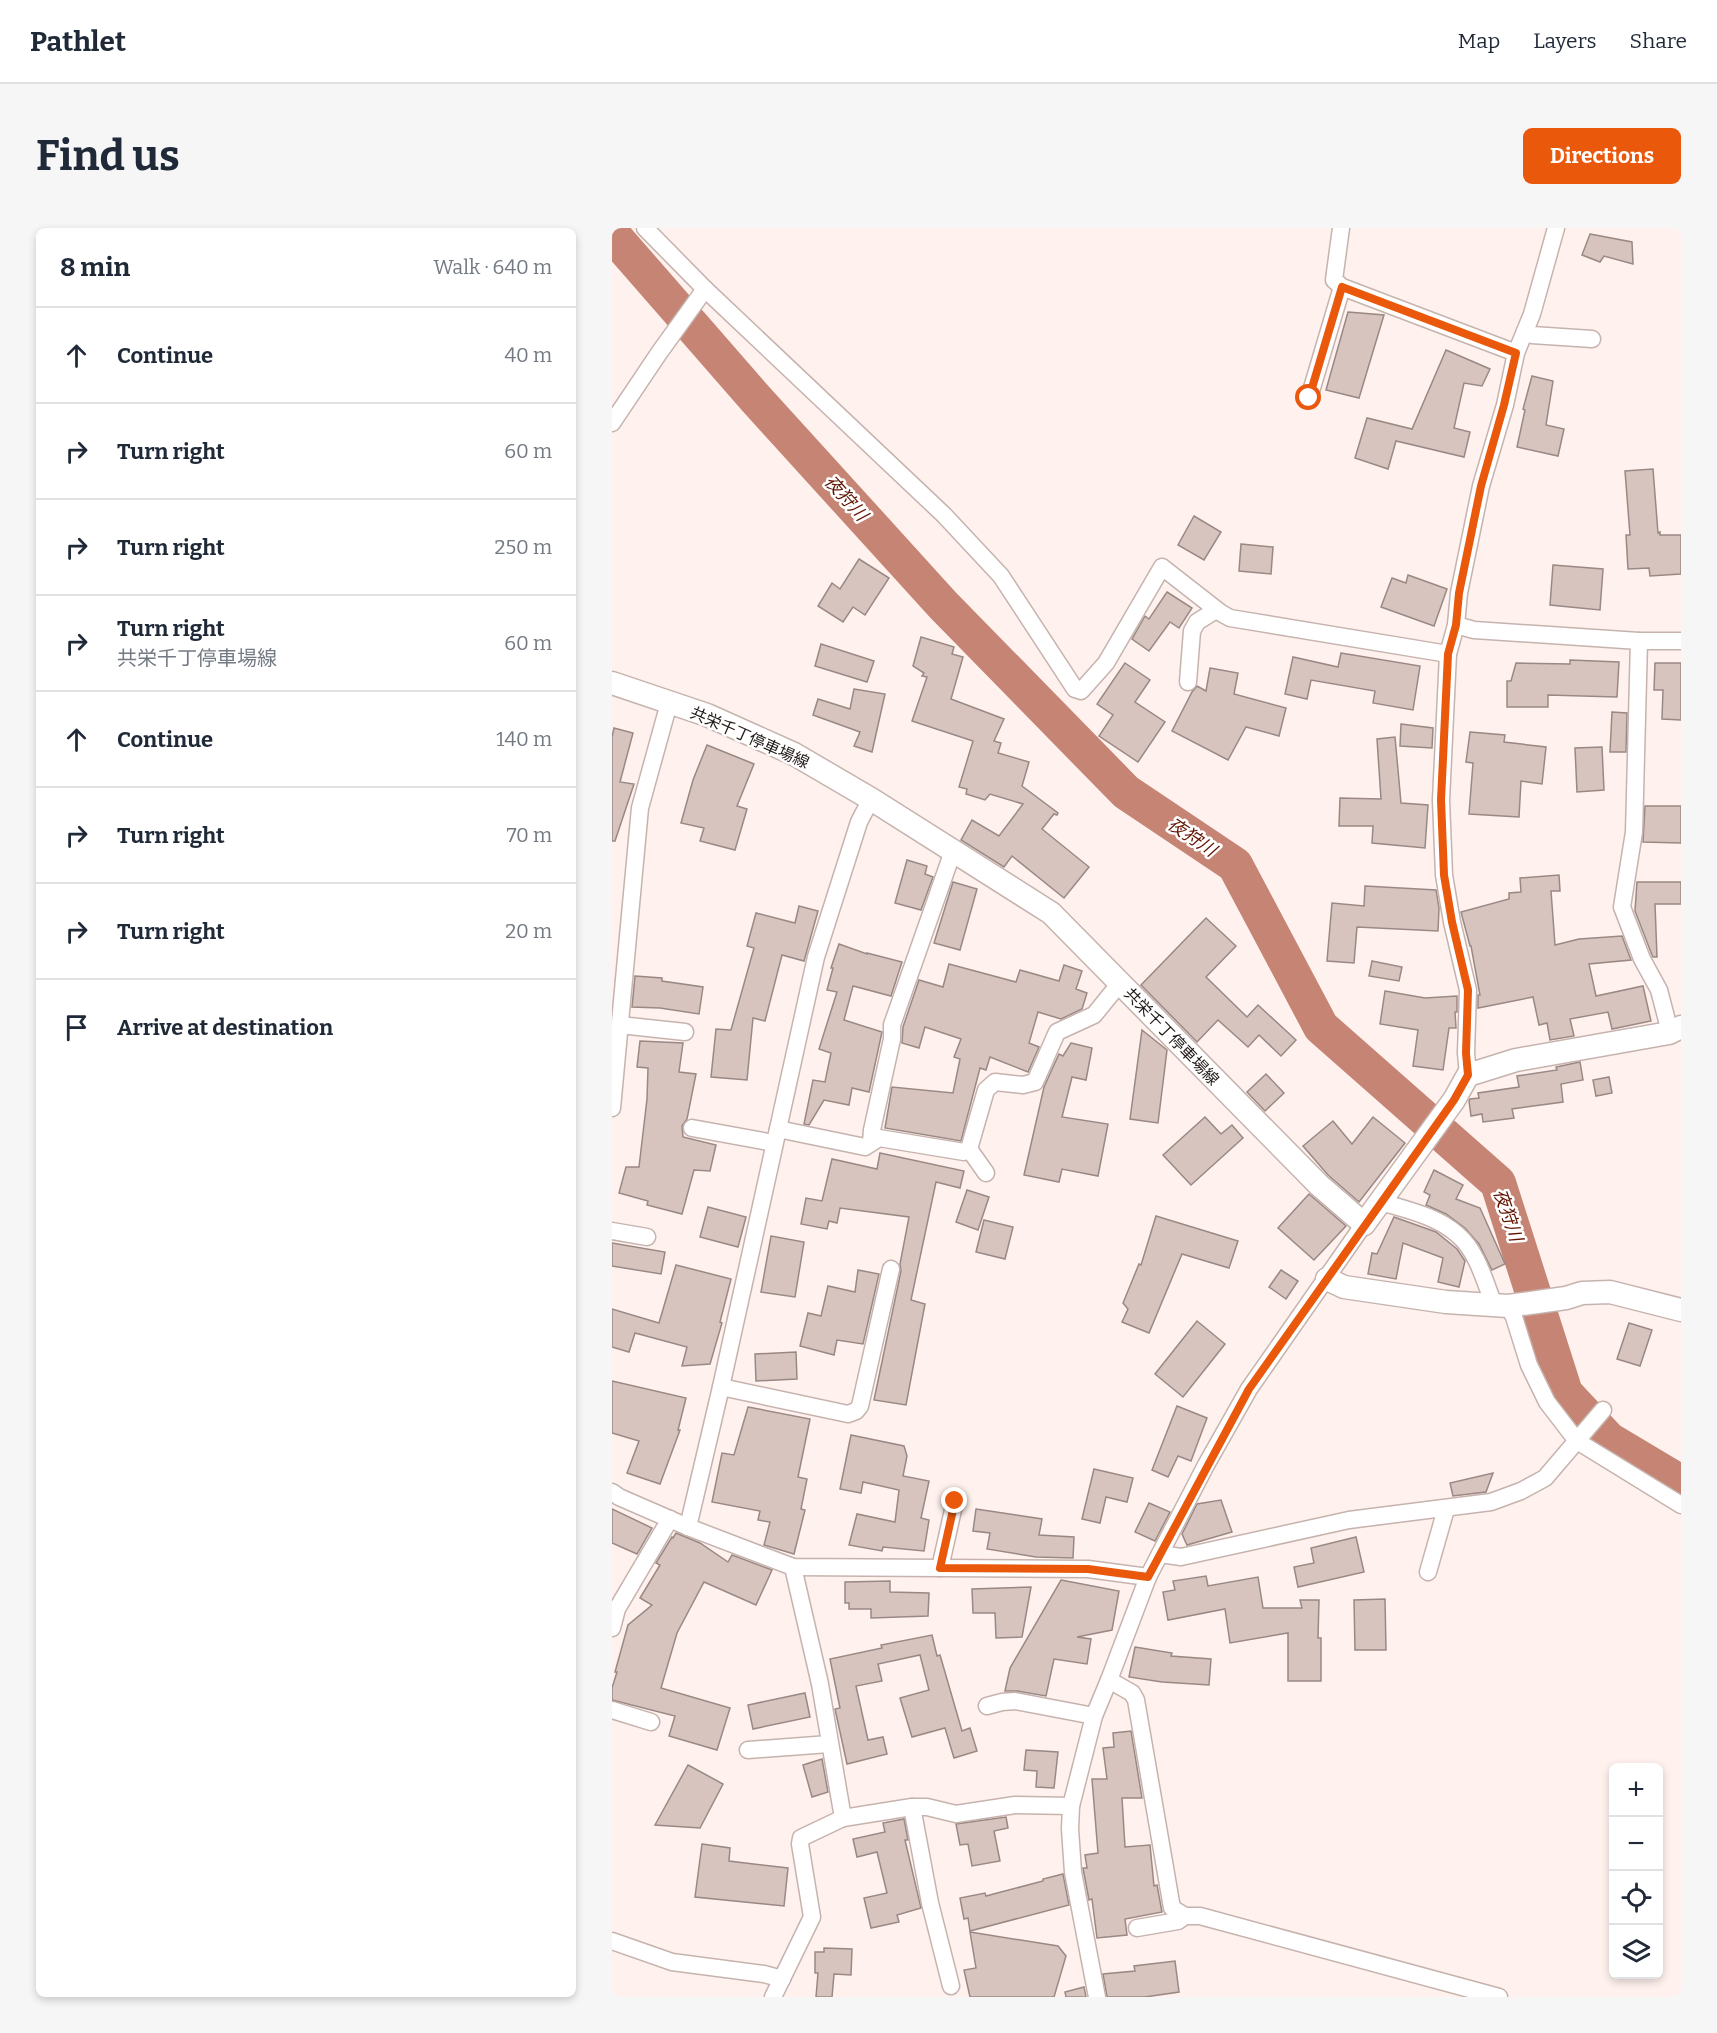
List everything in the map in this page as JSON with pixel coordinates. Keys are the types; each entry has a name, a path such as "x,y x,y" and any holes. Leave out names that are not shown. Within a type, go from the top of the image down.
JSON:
{"main road":[{"name":"共栄千丁停車場線","path":"612,683 707,715 794,754 871,799 1051,913 1319,1185 1364,1224"},
{"path":"1364,1224 1454,1100 1468,1075 1516,1060 1676,1029"},
{"path":"1327,1279 1344,1287 1446,1302 1505,1306 1560,1299 1582,1293 1610,1292 1681,1310"}],"street":[{"path":"645,228 704,292 944,515 1001,576 1075,689 1081,691 1106,663 1162,567 1216,610 1230,618 1448,654"},
{"path":"1341,228 1334,280 1342,287 1516,353"},
{"path":"1468,1075 1466,1053 1468,990 1444,875 1441,800 1448,654 1456,625 1459,593 1481,486 1516,353 1532,315 1556,228"},
{"path":"1309,398 1342,287"},
{"path":"612,423 704,292"},
{"path":"1525,332 1532,335 1592,339"},
{"path":"1188,682 1192,631 1197,622 1216,610"},
{"path":"1456,625 1474,630 1639,641 1681,641"},
{"path":"1639,641 1634,832 1622,907 1642,959 1676,1029"},
{"path":"612,1108 640,808 669,703"},
{"path":"688,1527 816,957 859,822 871,799"},
{"path":"872,1142 872,1130 892,1039 892,1025 953,851"},
{"path":"692,1128 865,1147 879,1138 964,1152 969,1149 986,1090 995,1082 1023,1085 1035,1082 1057,1032 1094,1015 1120,983"},
{"path":"620,1025 685,1032"},
{"path":"969,1149 986,1173"},
{"path":"1381,1202 1432,1218 1459,1235 1514,1317 1529,1365 1547,1402 1579,1439 1681,1505"},
{"path":"1097,1997 1073,1872 1070,1829 1071,1806 1094,1716 1148,1577 1249,1389 1364,1224"},
{"path":"612,1231 647,1238"},
{"path":"721,1388 848,1414 856,1411 860,1406 891,1269"},
{"path":"1160,1554 1181,1557 1349,1520 1491,1502 1521,1491 1545,1478 1601,1412"},
{"path":"612,1492 688,1527 793,1567 1088,1569 1148,1577"},
{"path":"940,1568 955,1501"},
{"path":"1428,1572 1446,1509"},
{"path":"612,1628 617,1609 670,1519"},
{"path":"793,1567 820,1684 843,1818"},
{"path":"1109,1680 1132,1693 1136,1700 1172,1908 1185,1916 1200,1916 1499,1997"},
{"path":"987,1706 1015,1701 1094,1716"},
{"path":"612,1710 651,1722"},
{"path":"747,1750 829,1744"},
{"path":"773,1997 812,1917 800,1844 801,1838 843,1818 912,1807 927,1807 956,1814 1015,1805 1071,1806"},
{"path":"912,1807 930,1903 951,1986"},
{"path":"1137,1928 1178,1922 1185,1916"},
{"path":"612,1941 672,1962 782,1978"}],"building":[{"path":"1590,234 1632,242 1633,264 1604,256 1600,262 1582,255"},
{"path":"1348,312 1384,315 1359,398 1326,390"},
{"path":"1446,350 1490,369 1482,386 1464,383 1454,428 1470,432 1464,457 1396,441 1388,469 1355,458 1367,418 1412,429"},
{"path":"1532,376 1553,381 1546,425 1564,429 1558,456 1517,447 1525,410 1523,409"},
{"path":"1653,469 1658,533 1660,532 1660,535 1681,535 1681,574 1650,576 1649,568 1628,569 1626,535 1630,535 1625,471"},
{"path":"1194,516 1221,532 1204,560 1178,545"},
{"path":"1241,544 1273,547 1271,574 1239,571"},
{"path":"859,559 889,578 865,615 853,607 843,622 818,606 832,583 840,589"},
{"path":"1553,565 1603,569 1600,610 1550,605"},
{"path":"1408,575 1447,589 1434,626 1381,607 1392,578 1406,583"},
{"path":"1167,592 1192,608 1179,628 1170,622 1149,651 1132,639 1145,616 1149,619"},
{"path":"921,637 954,647 952,654 963,657 951,699 1004,719 994,741 1001,743 998,753 1029,762 1022,786 1058,813 1054,814 1042,829 1089,867 1064,898 1012,856 1004,867 961,840 972,820 999,836 1023,804 990,794 985,800 966,794 967,789 959,787 973,741 912,721 927,677 922,676 924,673 913,666"},
{"path":"821,644 874,661 867,682 815,666"},
{"path":"1341,653 1420,666 1413,710 1373,703 1375,691 1311,680 1307,699 1285,694 1293,657 1338,667"},
{"path":"1570,660 1619,662 1617,697 1548,695 1548,707 1507,707 1507,681 1511,681 1516,663 1570,664"},
{"path":"1125,663 1150,680 1135,702 1165,722 1138,762 1099,736 1113,715 1097,704"},
{"path":"1655,663 1681,663 1681,720 1662,719 1663,690 1654,690"},
{"path":"1210,668 1238,673 1234,694 1286,708 1279,736 1246,727 1228,760 1172,731 1197,686 1206,691"},
{"path":"854,689 885,694 872,752 854,746 860,732 813,715 818,699 850,709"},
{"path":"1612,712 1627,713 1626,752 1610,752"},
{"path":"1401,724 1433,728 1432,748 1400,746"},
{"path":"614,728 633,733 620,782 634,784 615,841 612,841 612,737"},
{"path":"1470,732 1505,735 1504,742 1546,747 1542,784 1521,781 1519,817 1469,814 1473,763 1466,762"},
{"path":"1395,737 1401,803 1428,805 1425,848 1372,843 1373,826 1339,826 1340,798 1381,799 1377,739"},
{"path":"707,745 754,764 737,806 747,809 735,850 700,841 704,828 681,823 693,780"},
{"path":"1602,747 1604,790 1577,792 1575,748"},
{"path":"1645,806 1681,806 1681,843 1643,842"},
{"path":"907,860 927,866 925,874 933,877 921,910 895,903"},
{"path":"1559,875 1560,891 1551,891 1555,945 1579,939 1622,936 1631,960 1589,964 1596,996 1643,986 1651,1021 1612,1029 1608,1012 1570,1019 1574,1036 1550,1040 1547,1023 1539,1025 1533,997 1478,1008 1478,995 1480,995 1471,946 1461,912 1509,899 1509,893 1521,892 1520,878"},
{"path":"953,882 977,889 960,950 934,943"},
{"path":"1637,882 1681,882 1681,904 1655,904 1657,957 1652,955 1635,911"},
{"path":"1365,886 1436,890 1439,908 1438,931 1357,927 1354,963 1327,961 1332,903 1364,906"},
{"path":"799,906 818,911 804,961 782,955 765,1021 753,1018 747,1080 711,1077 716,1029 731,1030 754,948 747,946 756,913 795,923"},
{"path":"1206,918 1236,946 1206,977 1247,1017 1258,1005 1296,1040 1281,1056 1259,1035 1248,1047 1218,1020 1197,1042 1141,985"},
{"path":"839,944 867,954 902,962 891,996 853,986 844,1020 882,1032 869,1092 852,1088 849,1105 824,1100 809,1125 804,1124 813,1080 825,1082 831,1053 819,1049 837,992 827,990"},
{"path":"1372,961 1402,967 1399,981 1369,976"},
{"path":"949,964 1016,982 1020,970 1059,981 1064,965 1082,971 1076,989 1087,993 1082,1009 1061,1019 1038,1012 1029,1043 1039,1047 1028,1072 990,1057 986,1070 980,1068 961,1141 885,1128 892,1087 953,1093 960,1059 954,1057 961,1039 925,1027 919,1048 902,1043 903,1027 919,980 943,987"},
{"path":"635,976 662,978 662,981 703,987 699,1014 660,1008 632,1007"},
{"path":"1385,991 1425,998 1457,996 1456,1028 1449,1028 1443,1070 1413,1066 1418,1030 1380,1024"},
{"path":"1142,1030 1167,1050 1158,1123 1130,1119"},
{"path":"640,1041 683,1043 679,1072 696,1074 687,1119 682,1126 683,1137 716,1145 710,1171 694,1170 682,1214 647,1205 648,1201 619,1193 626,1167 639,1167 647,1099 648,1068 637,1067"},
{"path":"1071,1043 1092,1048 1086,1080 1072,1077 1062,1117 1108,1124 1098,1176 1062,1169 1059,1182 1024,1175 1044,1087 1059,1054 1063,1056"},
{"path":"1580,1062 1583,1080 1561,1084 1563,1102 1512,1109 1514,1118 1483,1122 1482,1114 1471,1116 1469,1101 1479,1098 1478,1093 1519,1087 1517,1076 1557,1070 1556,1067"},
{"path":"1266,1074 1284,1093 1265,1111 1247,1092"},
{"path":"1609,1077 1612,1093 1596,1096 1593,1080"},
{"path":"1205,1117 1221,1134 1232,1125 1243,1138 1191,1185 1163,1155"},
{"path":"1373,1117 1405,1143 1359,1202 1328,1175 1303,1146 1333,1121 1352,1144"},
{"path":"880,1153 964,1171 960,1188 936,1182 911,1300 925,1304 906,1405 874,1400 901,1271 900,1264 909,1217 840,1208 837,1223 829,1221 827,1229 801,1224 806,1198 822,1201 832,1159 877,1169"},
{"path":"1434,1170 1463,1185 1456,1199 1480,1208 1505,1264 1492,1270 1479,1244 1465,1228 1446,1214 1426,1205 1430,1195 1424,1192"},
{"path":"967,1190 989,1197 978,1230 956,1222"},
{"path":"1309,1194 1346,1226 1314,1260 1278,1228"},
{"path":"708,1207 746,1217 738,1247 700,1237"},
{"path":"1156,1216 1238,1241 1229,1268 1182,1254 1149,1333 1122,1322 1128,1309 1123,1303 1139,1264 1141,1265"},
{"path":"1394,1217 1436,1232 1457,1249 1465,1261 1459,1287 1438,1282 1443,1258 1403,1243 1396,1279 1368,1274 1372,1253 1377,1254"},
{"path":"984,1220 1013,1227 1005,1259 976,1252"},
{"path":"771,1236 804,1242 795,1297 761,1292"},
{"path":"612,1243 665,1252 661,1274 612,1266"},
{"path":"676,1265 731,1279 720,1322 722,1323 710,1364 682,1366 687,1347 635,1333 629,1352 612,1347 612,1309 659,1323"},
{"path":"858,1270 879,1274 863,1344 837,1340 834,1355 800,1346 808,1313 821,1316 828,1286 855,1292"},
{"path":"1281,1270 1298,1281 1286,1299 1269,1287"},
{"path":"1197,1321 1225,1344 1183,1397 1155,1374"},
{"path":"1629,1323 1652,1330 1640,1366 1617,1359"},
{"path":"796,1352 797,1379 756,1381 755,1354"},
{"path":"612,1381 686,1398 678,1430 680,1430 660,1484 627,1473 639,1441 612,1433"},
{"path":"1177,1406 1207,1418 1191,1461 1178,1456 1168,1477 1152,1470"},
{"path":"748,1407 810,1419 798,1477 807,1479 801,1509 805,1510 794,1554 764,1545 770,1522 758,1520 760,1511 712,1502 722,1453 734,1455"},
{"path":"851,1435 904,1446 907,1456 903,1476 929,1481 921,1518 929,1520 924,1551 883,1547 882,1551 849,1545 857,1514 895,1522 899,1490 863,1482 861,1493 840,1489"},
{"path":"1094,1469 1133,1478 1127,1502 1106,1497 1100,1523 1082,1519"},
{"path":"1493,1473 1486,1492 1453,1496 1450,1483"},
{"path":"1221,1500 1232,1532 1187,1545 1182,1534 1197,1504"},
{"path":"1149,1503 1170,1512 1155,1541 1135,1532"},
{"path":"612,1509 652,1528 637,1554 612,1543"},
{"path":"976,1509 1042,1519 1039,1535 1074,1537 1073,1558 1036,1557 987,1549 990,1533 973,1531"},
{"path":"676,1533 700,1543 728,1562 732,1555 772,1570 756,1605 704,1582 677,1633 661,1688 730,1708 717,1750 669,1736 675,1716 612,1700 612,1688 617,1672 615,1672 628,1625 652,1605 640,1598 660,1565 656,1563"},
{"path":"1356,1537 1364,1572 1298,1587 1294,1567 1314,1563 1311,1548"},
{"path":"1206,1576 1208,1586 1258,1577 1263,1608 1302,1608 1300,1600 1319,1600 1318,1638 1321,1638 1321,1681 1288,1681 1288,1633 1230,1643 1225,1609 1168,1620 1163,1592 1175,1590 1173,1581"},
{"path":"1061,1580 1119,1591 1112,1630 1077,1637 1091,1639 1087,1664 1054,1659 1046,1696 1005,1691 1010,1668"},
{"path":"890,1581 890,1592 929,1593 928,1616 871,1618 871,1609 849,1609 849,1603 845,1603 845,1582"},
{"path":"1031,1587 1022,1637 996,1638 995,1613 973,1613 972,1589"},
{"path":"1385,1599 1386,1650 1355,1650 1354,1600"},
{"path":"932,1635 962,1731 970,1728 977,1751 954,1758 945,1728 912,1737 900,1698 929,1690 920,1655 878,1664 882,1681 856,1686 868,1740 883,1737 887,1754 847,1764 835,1709 840,1708 830,1659 882,1648 881,1645"},
{"path":"1135,1647 1172,1653 1171,1656 1211,1659 1209,1685 1129,1677"},
{"path":"805,1693 810,1717 753,1729 748,1705"},
{"path":"1131,1731 1142,1798 1122,1798 1125,1847 1150,1845 1154,1886 1157,1885 1162,1912 1125,1919 1127,1935 1097,1938 1092,1899 1089,1900 1083,1868 1087,1868 1085,1855 1098,1853 1092,1779 1107,1779 1103,1748 1114,1747 1113,1733"},
{"path":"1026,1750 1058,1752 1054,1788 1036,1787 1037,1771 1024,1770"},
{"path":"822,1759 828,1792 812,1797 803,1765"},
{"path":"688,1765 723,1784 700,1828 655,1825"},
{"path":"1006,1817 1008,1828 994,1831 1000,1861 972,1866 968,1844 960,1845 956,1824"},
{"path":"904,1819 908,1840 905,1840 921,1908 897,1915 899,1922 871,1928 864,1898 887,1893 877,1852 857,1857 853,1839 885,1832 883,1823"},
{"path":"702,1844 730,1848 729,1861 788,1868 784,1906 695,1897"},
{"path":"1063,1874 1069,1905 970,1931 968,1918 964,1919 960,1898 985,1893 986,1896"},
{"path":"970,1932 1058,1946 1066,1956 1054,1997 970,1997 964,1970 976,1968"},
{"path":"824,1948 852,1949 851,1975 834,1974 832,1997 816,1997 818,1973 815,1973 815,1952 824,1952"},
{"path":"1175,1961 1179,1992 1145,1997 1107,1997 1103,1974 1135,1971 1134,1966"},
{"path":"1084,1987 1086,1997 1066,1997 1065,1992"}],"waterway":[{"name":"夜狩川","path":"612,234 755,398 943,605 1126,792 1235,865 1321,1027 1498,1183 1565,1393 1609,1440 1681,1483"}],"route":[{"path":"955,1501 940,1568 1088,1569 1148,1577 1206,1465 1249,1389 1454,1100 1468,1075 1466,1053 1468,990 1444,875 1441,800 1448,654 1456,625 1459,593 1481,486 1516,353 1342,287 1309,398"}]}
